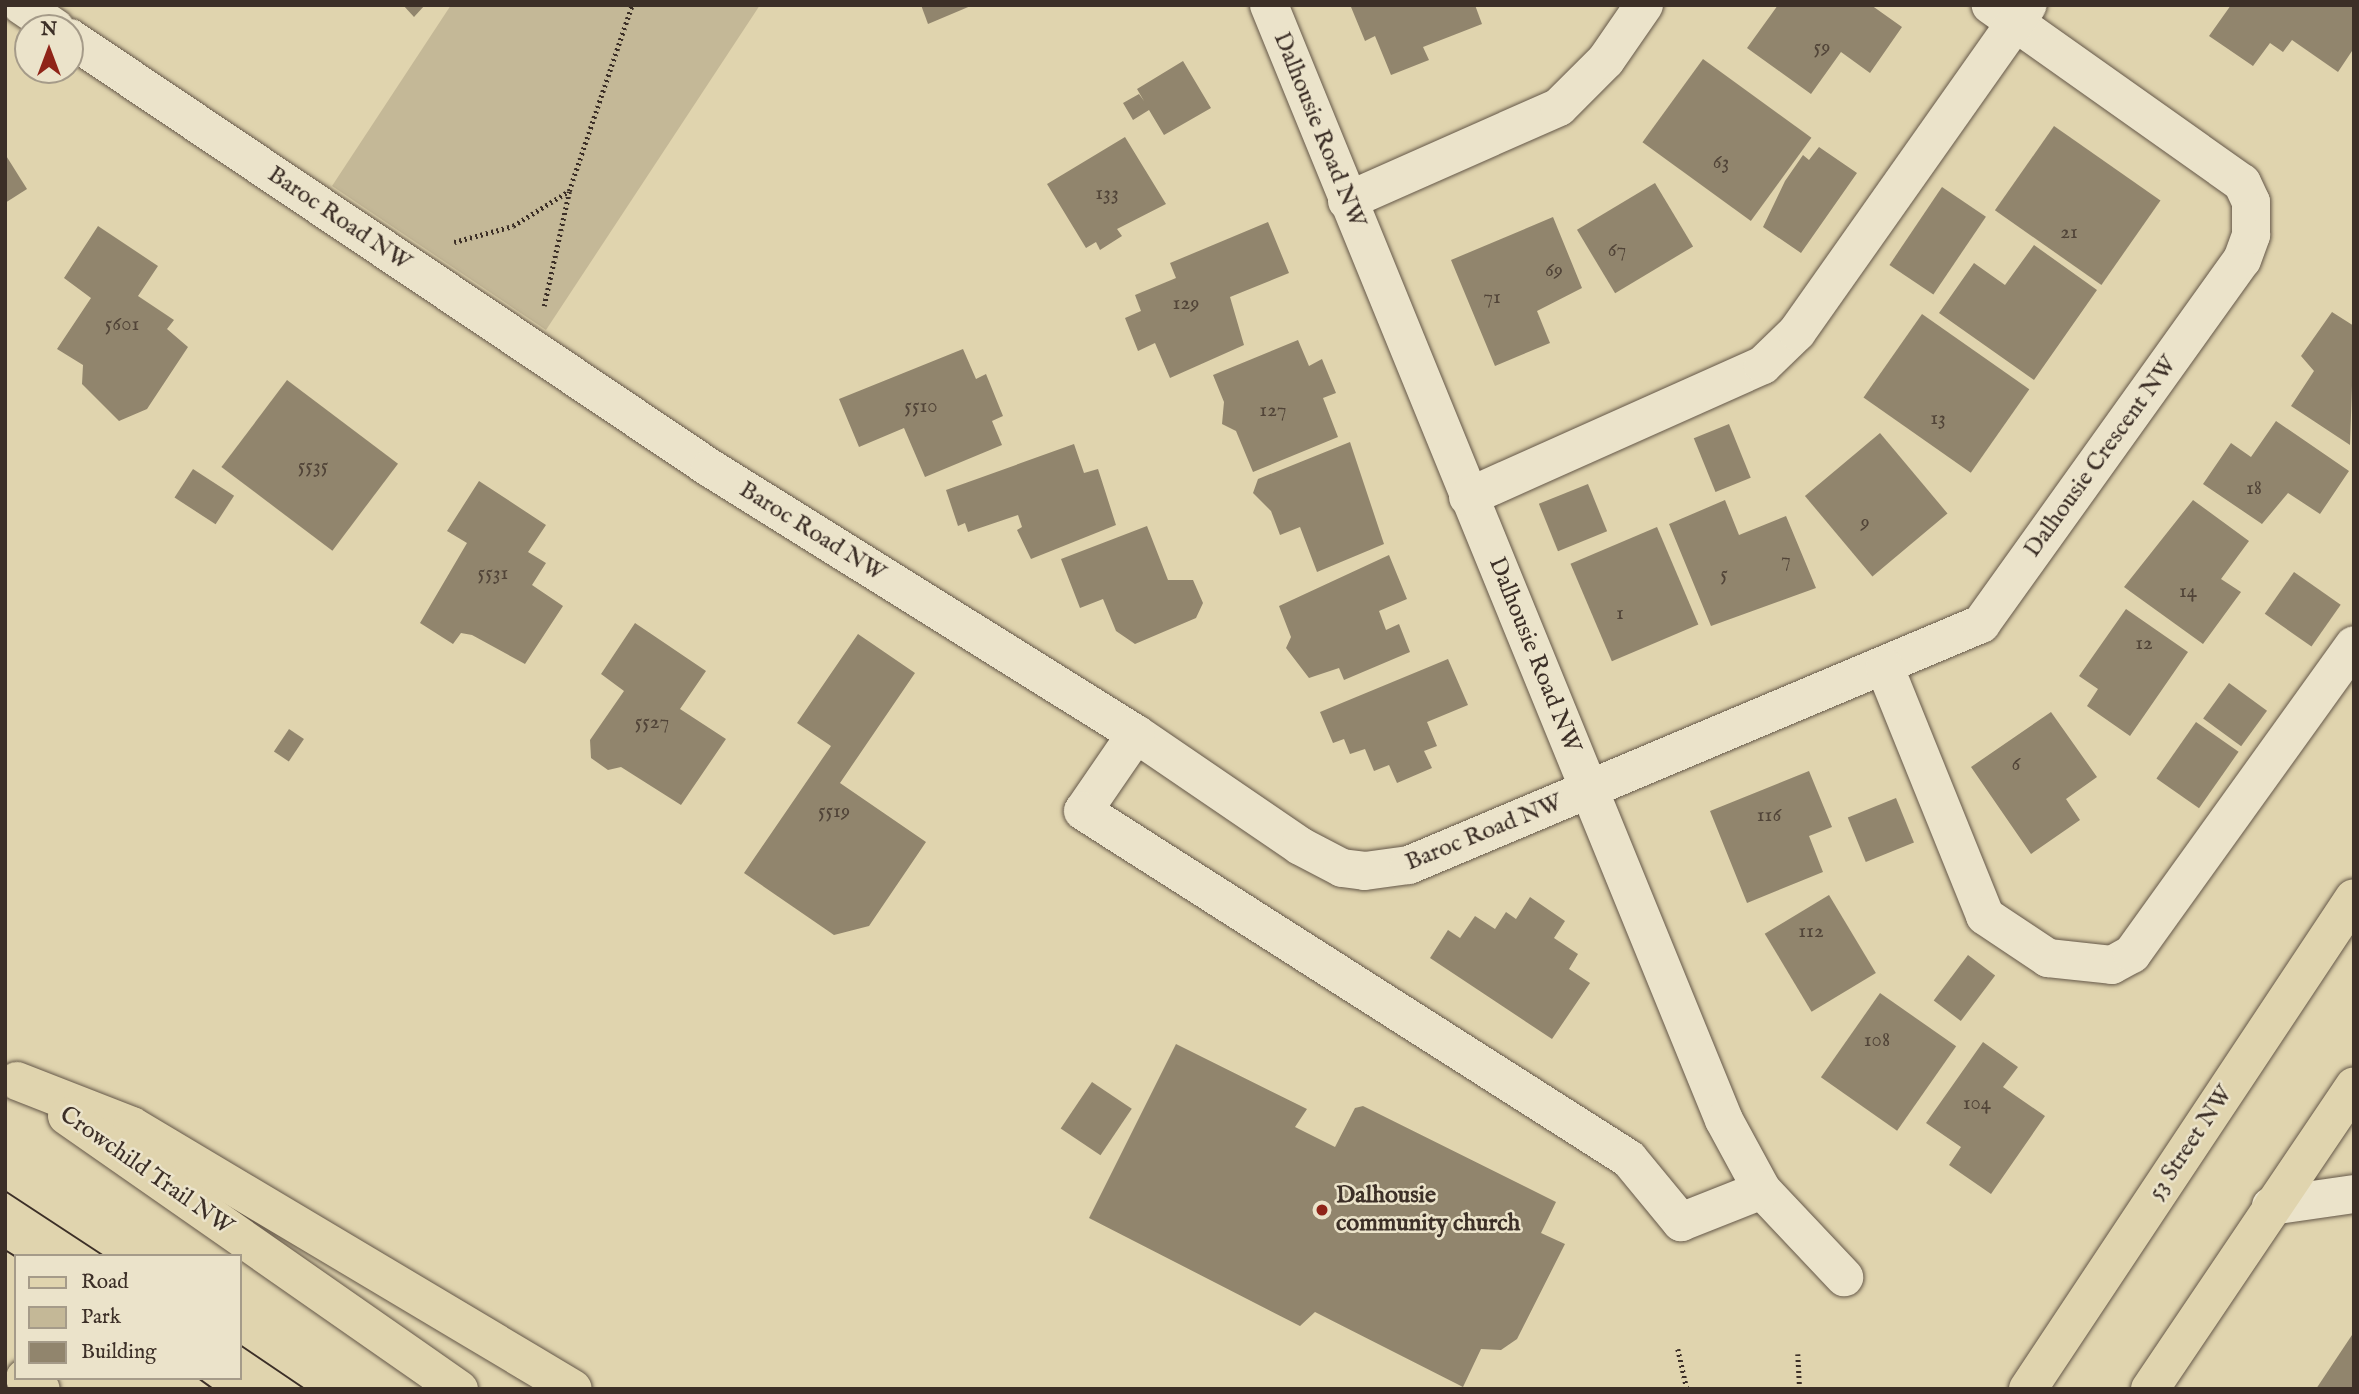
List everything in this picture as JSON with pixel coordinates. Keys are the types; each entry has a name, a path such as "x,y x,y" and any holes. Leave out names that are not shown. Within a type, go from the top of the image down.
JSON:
{"main road":[{"name":"53 Street NW","path":"2028,1389 2354,898"},
{"name":"Crowchild Trail NW","path":"11,1077 458,1389"},
{"path":"11,1077 132,1126 573,1389"},
{"path":"2150,1389 2354,1086"}],"street":[{"name":"Dalhousie Road NW","path":"1269,5 1724,1120 1762,1190 1844,1277"},
{"path":"1347,201 1559,107 1606,60 1644,5"},
{"path":"1468,497 1763,365 1797,332 2012,11"},
{"name":"Dalhousie Crescent NW","path":"1590,791 1885,668 1981,624 2242,260 2251,235 2251,202 2242,183 2012,11"},
{"name":"Baroc Road NW","path":"84,47 710,468 1136,734 1300,846 1342,868 1365,871 1409,865 1590,791"},
{"path":"1885,668 1985,916 2048,958 2112,965 2132,954 2354,645"},
{"path":"1136,734 1083,811 1629,1159 1681,1222 1762,1190"},
{"path":"2271,1206 2354,1194"}],"path":[{"path":"543,312 569,191 632,5"},
{"path":"446,244 513,226 569,191"},
{"path":"1678,1349 1687,1389"},
{"path":"1798,1354 1800,1389"}],"green space":[{"path":"451,5 760,5 546,330 332,186"}],"building":[{"path":"403,5 425,5 414,17"},
{"path":"921,5 973,5 928,24"},
{"path":"1475,5 1482,24 1423,47 1429,60 1391,75 1375,36 1365,41 1351,7"},
{"path":"1778,5 1871,5 1902,27 1870,73 1841,52 1811,94 1747,48"},
{"path":"2231,5 2354,5 2354,48 2338,72 2292,40 2283,52 2270,43 2253,66 2209,36"},
{"path":"1703,59 1811,138 1751,221 1642,142"},
{"path":"1183,61 1211,108 1164,135 1149,110 1133,120 1123,103 1139,94 1144,101 1137,89"},
{"path":"2054,126 2160,201 2101,285 1995,210"},
{"path":"1125,137 1166,204 1117,229 1122,236 1100,250 1096,242 1086,248 1047,184"},
{"path":"1819,147 1857,173 1801,253 1763,227 1785,181 1803,155 1809,160"},
{"path":"5,154 27,189 5,203"},
{"path":"1655,183 1693,246 1615,293 1577,230"},
{"path":"1942,187 1986,217 1933,295 1889,265"},
{"path":"1553,217 1582,288 1537,311 1550,343 1495,366 1451,260"},
{"path":"1268,222 1289,273 1230,297 1244,345 1170,378 1155,343 1138,351 1125,318 1141,311 1135,295 1176,278 1170,263"},
{"path":"98,226 158,266 138,296 174,320 167,329 188,347 147,409 119,421 82,384 83,365 57,349 91,298 64,278"},
{"path":"2034,245 2097,290 2034,380 1939,313 1974,263 2005,285"},
{"path":"2332,312 2354,326 2350,445 2291,406 2314,371 2301,356"},
{"path":"1922,314 2029,389 1971,473 1863,398"},
{"path":"1298,340 1309,366 1322,359 1336,393 1323,398 1338,437 1253,472 1236,431 1222,424 1224,402 1213,375"},
{"path":"963,349 976,379 986,374 1003,416 992,421 1002,445 925,477 904,428 859,447 839,399"},
{"path":"287,380 398,464 332,551 221,467"},
{"path":"2276,421 2349,471 2320,514 2288,493 2262,524 2203,484 2231,443 2251,457"},
{"path":"1729,424 1751,478 1715,492 1694,438"},
{"path":"1880,433 1947,513 1872,576 1805,496"},
{"path":"1350,442 1384,544 1317,572 1300,527 1280,535 1271,511 1253,493 1258,479"},
{"path":"1074,444 1084,473 1098,469 1116,525 1031,559 1017,530 1022,527 1018,515 968,532 965,523 958,526 946,490"},
{"path":"193,469 234,496 216,524 174,498"},
{"path":"479,481 546,525 528,552 546,563 532,585 563,606 525,664 472,635 461,633 453,644 420,623 467,543 447,531"},
{"path":"1588,484 1607,531 1558,551 1539,504"},
{"path":"1725,500 1739,535 1786,516 1816,588 1711,626 1669,524"},
{"path":"2193,500 2249,541 2221,579 2241,592 2203,644 2124,587"},
{"path":"1147,526 1168,580 1193,580 1203,603 1196,618 1135,644 1116,631 1103,599 1080,608 1061,559"},
{"path":"1657,527 1698,625 1612,661 1570,564"},
{"path":"1389,555 1407,599 1379,611 1386,630 1399,624 1410,652 1344,680 1339,668 1309,678 1286,648 1291,637 1279,606"},
{"path":"2294,572 2341,605 2311,646 2265,614"},
{"path":"2126,609 2188,652 2130,736 2087,706 2098,689 2079,676"},
{"path":"635,623 706,671 680,709 726,739 681,805 621,767 608,770 591,758 590,740 624,691 601,674"},
{"path":"858,634 915,673 840,783 926,842 869,926 834,935 744,873 831,746 797,723"},
{"path":"1448,659 1468,705 1427,722 1437,746 1424,751 1432,768 1397,783 1389,765 1374,771 1365,749 1350,754 1344,739 1333,743 1320,712"},
{"path":"2229,683 2267,711 2241,746 2203,719"},
{"path":"2051,712 2097,777 2066,799 2080,820 2031,854 1971,767"},
{"path":"2196,722 2239,752 2199,808 2156,779"},
{"path":"289,729 304,739 289,761 274,751"},
{"path":"1809,771 1832,827 1809,836 1823,872 1747,903 1710,811"},
{"path":"1896,798 1914,843 1866,862 1848,817"},
{"path":"1829,895 1876,973 1812,1012 1765,934"},
{"path":"1530,897 1565,921 1554,938 1578,954 1569,969 1590,983 1552,1039 1430,958 1448,930 1460,938 1475,916 1495,929 1506,912 1516,919"},
{"path":"1968,955 1995,975 1961,1021 1934,1001"},
{"path":"1880,993 1956,1046 1897,1131 1821,1077"},
{"path":"1983,1042 2018,1067 2003,1087 2045,1116 1991,1194 1949,1165 1961,1147 1926,1123"},
{"name":"Dalhousie community church","path":"1176,1044 1307,1109 1295,1127 1335,1147 1355,1108 1363,1106 1556,1202 1541,1233 1565,1244 1517,1339 1501,1350 1481,1349 1463,1387 1315,1312 1300,1326 1089,1218"},
{"path":"1092,1082 1132,1109 1100,1155 1061,1128"},
{"path":"2354,1332 2354,1389 2316,1389"}],"tram line":[{"path":"5,1191 101,1254"},
{"path":"5,1250 14,1256"},
{"path":"242,1346 305,1389"},
{"path":"201,1380 213,1389"}],"place":[{"name":"Dalhousie community church","path":"1322,1210"}]}
